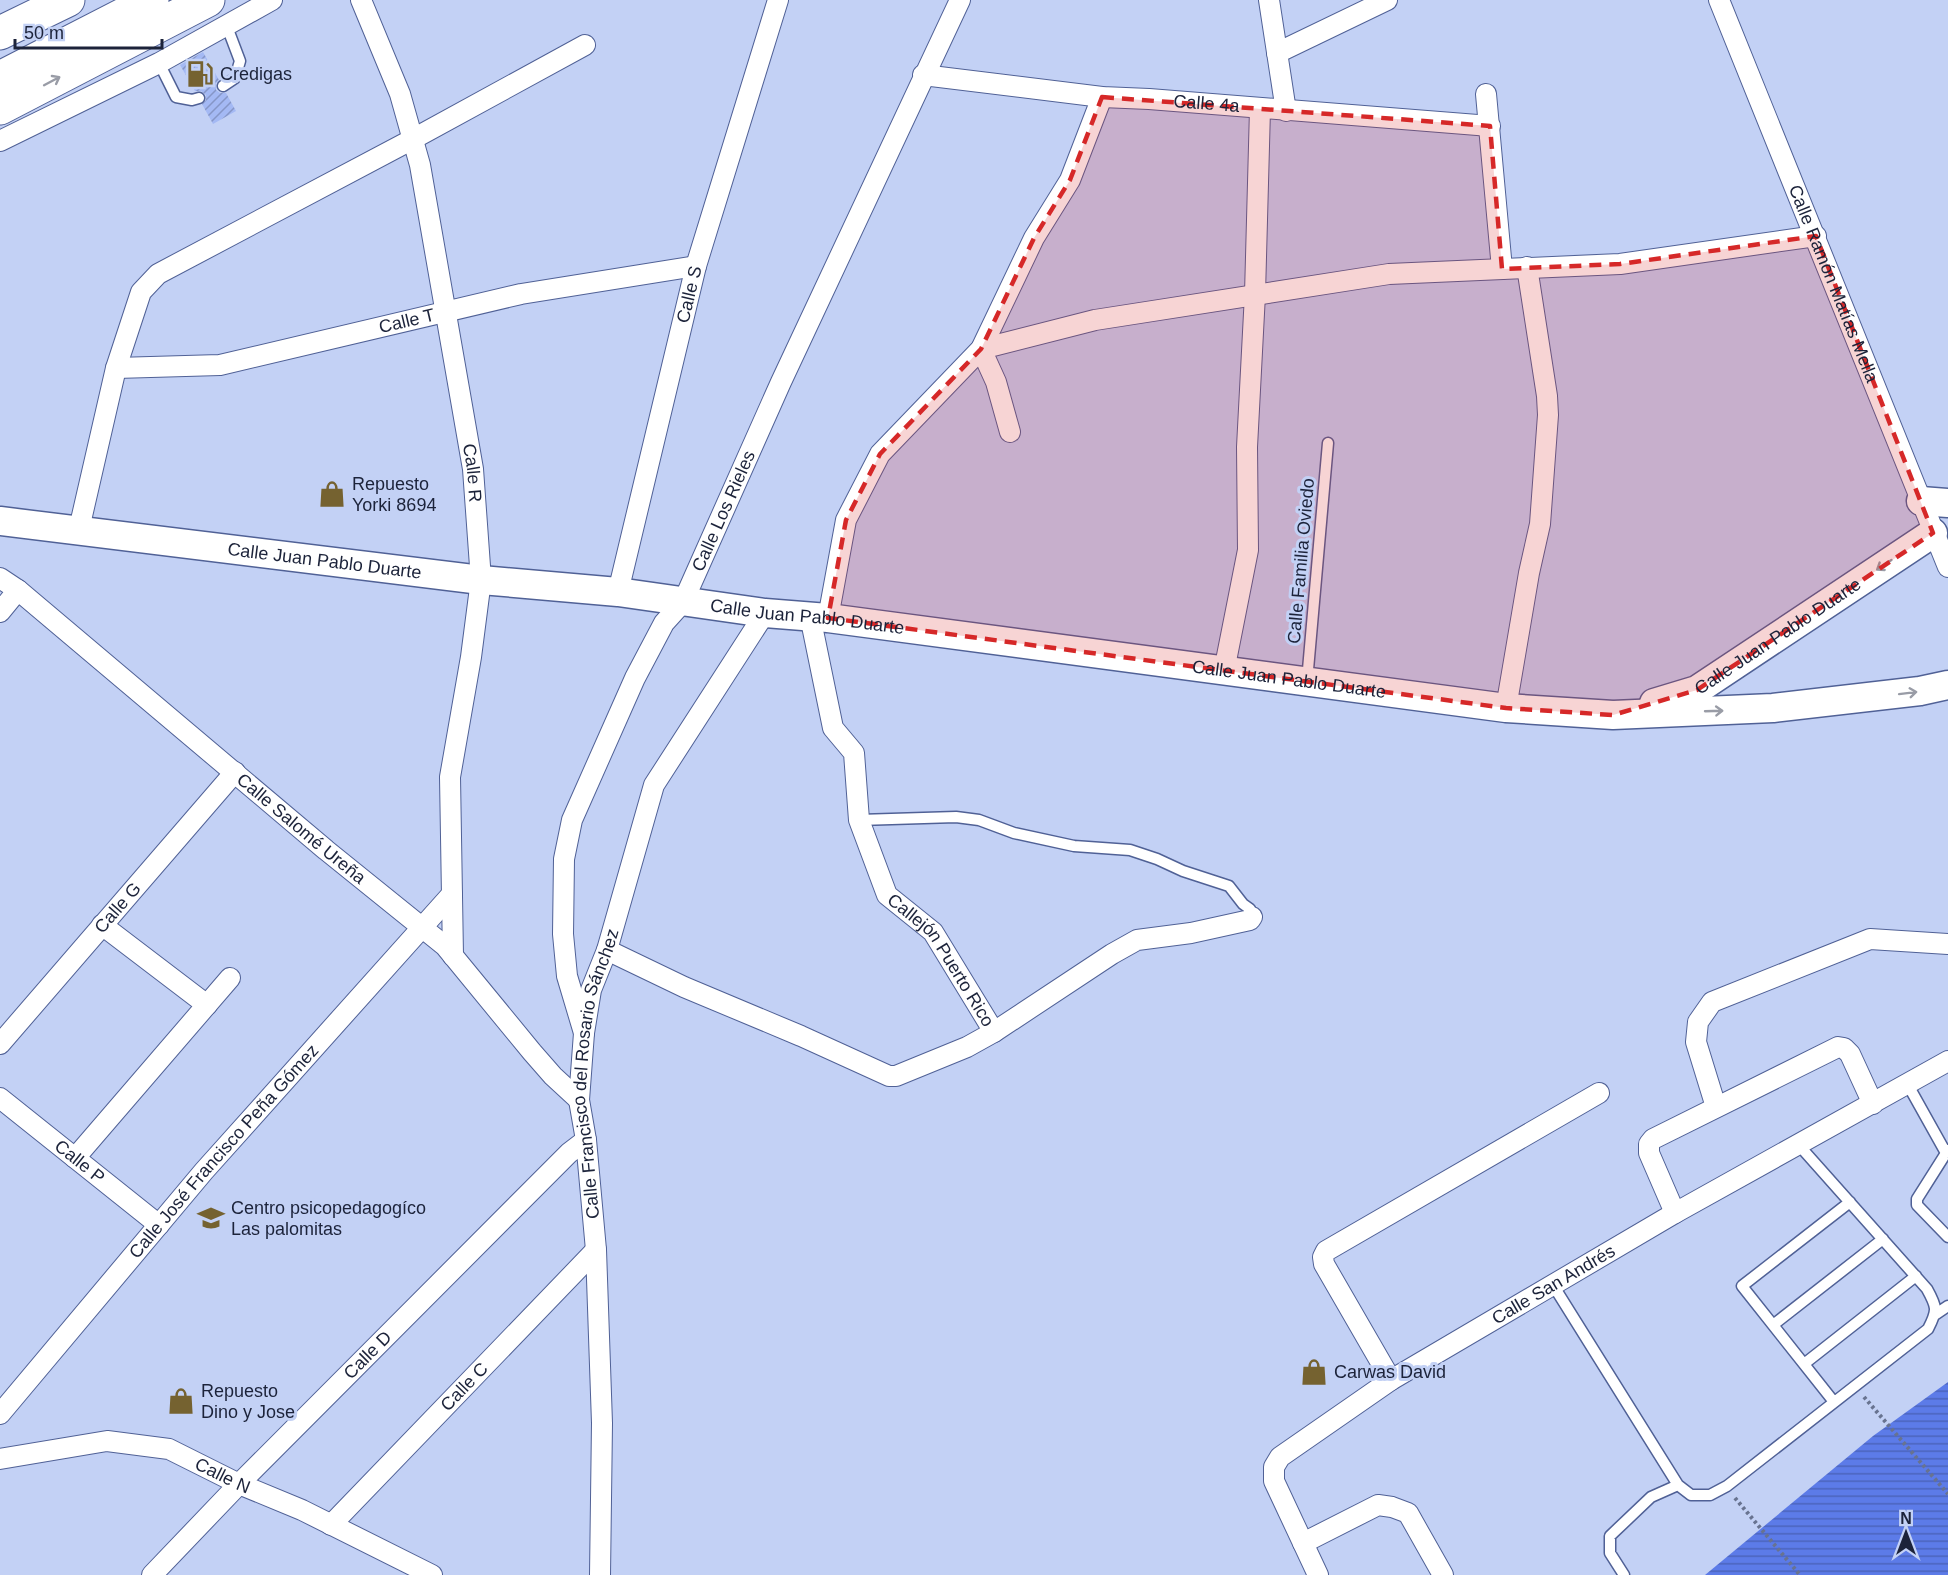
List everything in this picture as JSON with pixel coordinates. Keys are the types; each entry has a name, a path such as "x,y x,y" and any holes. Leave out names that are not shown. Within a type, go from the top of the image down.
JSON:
{"highway":[{"path":"0,33 68,0"},
{"path":"0,78 152,0"},
{"path":"0,108 217,12"}],"street":[{"path":"0,141 159,63 217,12 272,0"},
{"name":"Calle R","path":"361,0 400,94 422,176 473,469 481,580 471,657 450,777 453,956"},
{"name":"Calle S","path":"618,592 696,266 778,0"},
{"name":"Calle Los Rieles","path":"584,1033 567,976 563,934 564,859 572,820 635,678 664,623 683,602 781,382 960,0"},
{"path":"1269,0 1286,111"},
{"path":"1277,52 1387,0"},
{"name":"Calle Ramón Matías Mella","path":"1719,0 1816,236 1934,502 1933,532 1948,567"},
{"path":"79,529 116,368 141,292 158,274 413,140 585,45"},
{"name":"Calle 4a","path":"923,75 1102,97 1490,126"},
{"path":"1486,94 1502,269"},
{"path":"819,617 846,520 880,454 981,349 1034,238 1070,180 1102,97"},
{"path":"1224,671 1248,550 1247,447 1255,294 1260,109"},
{"path":"981,349 1095,320 1389,274 1620,264 1816,236"},
{"name":"Calle T","path":"116,368 220,365 521,294 696,266"},
{"path":"1506,708 1529,573 1540,524 1548,415 1527,267"},
{"path":"981,349 996,382 1010,432"},
{"name":"Calle Juan Pablo Duarte","path":"0,521 481,580 618,592 1506,708 1613,715 1773,708 1920,691 1948,685"},
{"name":"Calle Juan Pablo Duarte","path":"1613,715 1697,690 1933,532"},
{"name":"Calle Salomé Ureña","path":"0,578 18,590 326,850 445,945 532,1052 579,1100"},
{"path":"0,612 18,590"},
{"name":"Calle Francisco del Rosario Sánchez","path":"598,1573 602,1423 596,1250 586,1140 579,1100 584,1033 591,990 607,950 654,785 765,613"},
{"name":"Callejón Puerto Rico","path":"819,617 833,728 854,753 859,820 887,895 933,932 994,1032"},
{"name":"Calle G","path":"0,1044 235,772"},
{"name":"Calle José Francisco Peña Gómez","path":"0,1414 204,1171 452,894"},
{"path":"607,950 684,987 889,1076 905,1073 967,1047 1137,940 1191,933 1250,920 1252,917"},
{"path":"102,925 207,1005"},
{"path":"1716,1107 1696,1042 1698,1022 1712,1002 1870,939 1948,944"},
{"path":"75,1158 230,978"},
{"path":"1675,1213 1649,1153 1649,1144 1653,1139 1838,1047 1844,1048 1850,1054 1873,1104"},
{"name":"Calle San Andrés","path":"1318,1575 1274,1481 1274,1467 1280,1457 1391,1380 1797,1143 1873,1104 1948,1061"},
{"path":"1391,1380 1324,1264 1323,1257 1326,1251 1599,1093"},
{"name":"Calle P","path":"0,1098 159,1225"},
{"name":"Calle D","path":"152,1575 239,1484 560,1162 586,1140"},
{"name":"Calle C","path":"332,1525 596,1250"},
{"name":"Calle N","path":"0,1459 107,1441 169,1449 239,1484 302,1510 432,1575"},
{"path":"1303,1543 1378,1505 1392,1507 1408,1513 1443,1575"}],"lane":[{"path":"217,12 240,61 235,78 223,86"},
{"path":"159,63 176,97 192,100 199,98"},
{"name":"Calle Familia Oviedo","path":"1307,682 1328,443"},
{"path":"859,820 957,817 979,820 1047,841 1074,846 1130,850 1229,886 1250,909 1252,917"},
{"path":"1908,1084 1947,1152 1917,1198 1917,1205 1948,1237"},
{"path":"1553,1285 1678,1485 1691,1495 1710,1495 1727,1486 1928,1329 1935,1314 1935,1303 1927,1289 1797,1143"},
{"path":"1834,1402 1742,1286 1850,1202"},
{"path":"1773,1325 1883,1239"},
{"path":"1804,1364 1916,1276"},
{"path":"1935,1314 1948,1306"},
{"path":"1624,1575 1610,1553 1610,1536 1651,1497 1678,1485"}],"path":[{"path":"1860,1393 1948,1494"},
{"path":"1735,1498 1800,1575"}],"highlighted area":[{"path":"1102,97 1490,126 1502,269 1620,264 1816,236 1933,533 1697,690 1613,715 1506,708 828,618 846,520 880,454 981,349 1034,238 1070,180"}],"water":[{"path":"1948,1382 1948,1575 1705,1575 1873,1436"}],"building":[{"name":"Credigas","path":"203,52 219,80 216,83 216,90 226,93 236,111 213,124 202,104 206,100 206,95 201,91 195,91 180,65"}],"place":[{"name":"Credigas","path":"200,74"},
{"name":"Repuesto Yorki 8694","path":"332,494"},
{"name":"Centro psicopedagogíco Las palomitas","path":"211,1218"},
{"name":"Carwas David","path":"1314,1372"},
{"name":"Repuesto Dino y Jose","path":"181,1401"}]}
